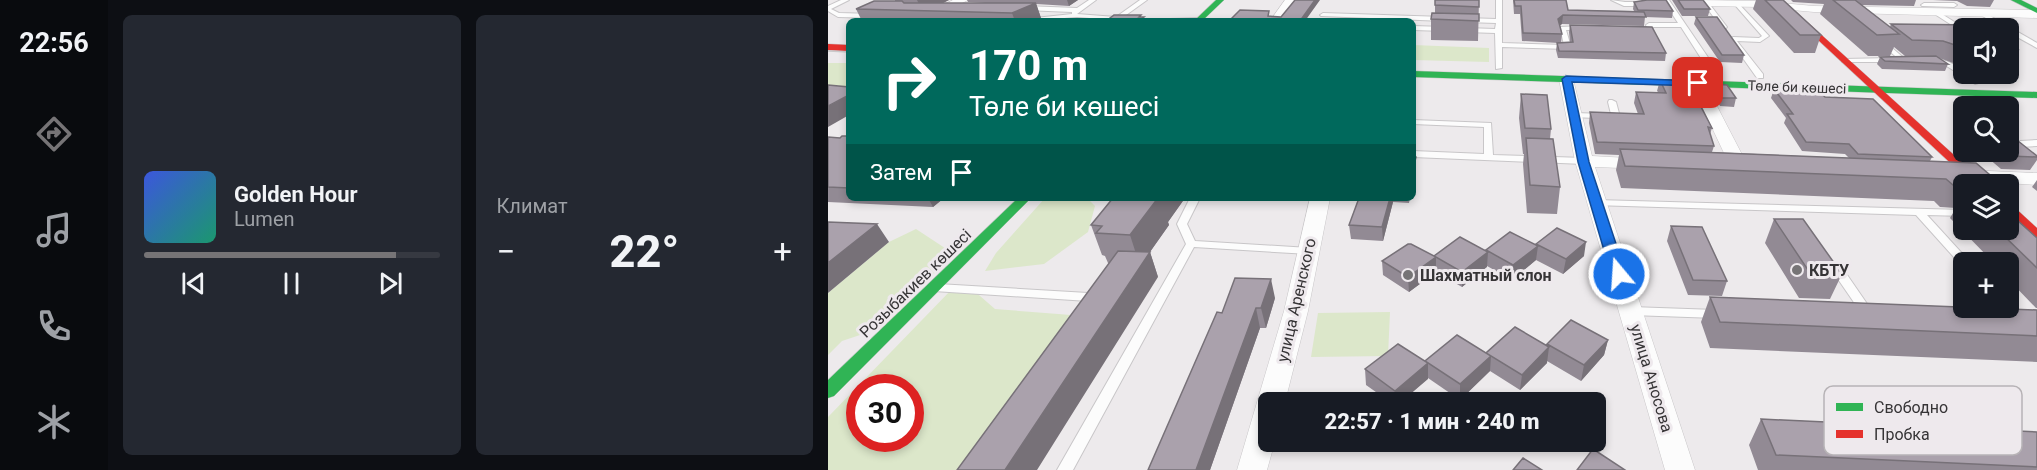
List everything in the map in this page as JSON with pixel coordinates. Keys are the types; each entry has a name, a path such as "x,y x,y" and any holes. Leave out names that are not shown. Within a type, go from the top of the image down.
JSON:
{"main road":[{"path":"1201,18 1220,0"},
{"path":"2015,0 2037,12"},
{"path":"1782,3 1968,174"},
{"path":"828,47 846,50"},
{"path":"828,55 846,50"},
{"name":"Төле би көшесі","path":"1416,65 1953,81"},
{"name":"Төле би көшесі","path":"1416,74 1876,90 1953,83"},
{"name":"Төле би көшесі","path":"2019,83 2037,84"},
{"name":"Төле би көшесі","path":"1985,84 2037,95"},
{"name":"Розыбакиев көшесі","path":"828,391 1022,201"},
{"path":"2019,220 2037,235"}],"street":[{"path":"1278,18 1291,0"},
{"path":"1905,0 1931,8"},
{"path":"1705,2 1782,3 1849,14 1931,8 1981,13 2037,12"},
{"path":"921,18 956,8"},
{"name":"улица Аносова","path":"1566,79 1584,162 1680,470"},
{"path":"1698,83 1740,168"},
{"path":"1584,162 1662,165"},
{"path":"1718,167 1763,169"},
{"path":"1948,176 1953,177"},
{"path":"2019,180 2037,179"},
{"name":"улица Аренского","path":"1274,392 1296,311 1319,201"},
{"path":"1252,470 1258,448"}],"lane":[{"path":"828,9 846,0"},
{"path":"1066,18 1093,0"},
{"path":"1066,18 1118,18 1144,0"},
{"path":"1498,68 1500,0"},
{"path":"1614,0 1634,5 1665,0 1685,22 1716,75"},
{"path":"1705,2 1760,76"},
{"path":"1733,39 1760,40 1766,36 1737,4"},
{"path":"1019,8 1078,10"},
{"path":"1931,8 1953,23"},
{"path":"828,9 838,15 883,16"},
{"path":"1981,13 1989,18"},
{"path":"1323,15 1452,19"},
{"path":"1463,20 1499,21"},
{"path":"1709,20 1719,20"},
{"path":"1629,30 1652,30 1649,25 1685,22"},
{"path":"1416,28 1499,31"},
{"path":"1499,45 1568,47 1562,28 1595,29"},
{"path":"2019,35 2037,46"},
{"path":"1878,39 1903,60"},
{"path":"1844,61 1913,60"},
{"path":"1923,60 1947,63 1953,68"},
{"path":"1572,115 1616,117 1612,102"},
{"path":"1416,122 1488,124 1489,158"},
{"path":"2030,154 2020,144 2037,143"},
{"path":"1416,154 1584,162"},
{"path":"1191,244 1182,224 1194,201"},
{"path":"1596,203 1953,213"},
{"path":"1919,212 1955,252"},
{"path":"1191,244 1309,251"},
{"path":"1065,470 1191,244"},
{"path":"1838,269 1872,319"},
{"path":"934,287 1088,297"},
{"path":"1631,311 1724,314"}],"green space":[{"path":"1416,45 1489,48 1489,62 1416,60"},
{"path":"828,63 846,63 846,90 828,89"},
{"path":"1042,201 1090,201 1095,206 1088,232 1044,264 985,271 996,253"},
{"path":"916,229 954,254 878,329 842,341 828,355 828,293 889,242"},
{"path":"953,288 972,289 995,309 1084,316 966,470 828,470 828,417 846,398 846,452 924,452 924,374 870,374"},
{"path":"1390,312 1388,356 1311,357 1318,313"}],"building":[{"path":"1295,0 1315,0 1302,18 1232,18 1240,10 1269,11 1268,16 1281,17"},
{"path":"1435,0 1479,0 1479,7 1435,5"},
{"path":"1514,0 1566,0 1568,10 1644,12 1646,17 1563,15 1558,19 1562,34 1523,33 1521,6 1515,6"},
{"path":"1666,0 1673,11 1638,10 1634,2"},
{"path":"1678,0 1703,0 1710,9 1684,9"},
{"path":"1765,0 1783,0 1821,35 1800,35"},
{"path":"1833,0 1855,0 1899,34 1877,35"},
{"path":"874,1 1036,3 1012,13 856,9"},
{"path":"1432,13 1479,14 1479,21 1431,19"},
{"path":"1114,15 1144,17 1143,18 1110,18"},
{"path":"1696,17 1717,17 1744,55 1722,55"},
{"path":"1891,24 1953,25 1953,44 1943,41 1912,40"},
{"path":"1570,25 1652,27 1666,53 1559,51 1557,43 1573,42"},
{"path":"1936,56 1948,64 1885,61 1880,57"},
{"path":"1660,80 1696,81 1704,99 1697,99 1712,128 1708,127 1714,146 1597,142 1590,112 1644,114 1636,92 1666,93"},
{"path":"1715,84 1727,85 1736,98 1722,98"},
{"path":"828,85 846,87 846,97 828,106"},
{"path":"1774,89 1819,91 1825,97 1873,99 1932,157 1858,154 1849,144 1806,142 1787,114 1793,114"},
{"path":"1521,94 1547,95 1551,129 1525,128"},
{"path":"846,136 846,188 828,187 828,137"},
{"path":"1526,138 1553,139 1560,187 1530,185"},
{"path":"2019,142 2037,156 2019,156"},
{"path":"1620,149 1976,163 1989,174 1953,174 1953,185 1946,179 1625,166"},
{"path":"1111,201 1156,201 1130,235 1096,233 1102,226 1091,225"},
{"path":"1358,201 1389,201 1382,227 1349,225"},
{"path":"1774,219 1803,219 1842,274 1810,273"},
{"path":"828,222 877,224 828,263"},
{"path":"2019,222 2037,238 2037,268 2008,240 2019,240"},
{"path":"1671,226 1702,227 1727,281 1693,280"},
{"path":"1557,228 1586,242 1566,259 1536,244"},
{"path":"1510,232 1538,246 1513,265 1486,250"},
{"path":"1460,237 1488,252 1462,272 1434,256"},
{"path":"1408,244 1436,257 1408,277 1382,261"},
{"path":"1118,251 1150,252 1005,470 957,470"},
{"path":"1235,278 1271,279 1261,308 1256,308 1196,470 1148,470 1217,312 1222,313"},
{"path":"1710,297 1953,307 1953,318 2019,318 2019,309 2037,310 2037,336 1720,322"},
{"path":"1571,320 1608,340 1584,365 1547,344"},
{"path":"1515,327 1549,347 1522,375 1486,353"},
{"path":"1457,335 1491,356 1460,384 1425,361"},
{"path":"1398,344 1428,363 1395,391 1365,369"},
{"path":"1761,419 1824,422 1824,455 2022,455 2022,431 2037,432 2037,467 1776,455"},
{"path":"1591,452 1598,452 1625,470 1577,470"},
{"path":"1523,458 1542,470 1513,470"}],"tram line":[{"path":"828,51 846,52"}],"traffic: fast":[{"path":"1201,18 1220,0"},
{"path":"2015,0 2037,11"},
{"path":"1416,74 2037,95"},
{"path":"828,391 1022,201"}],"traffic: jam":[{"path":"1779,0 1969,174"},
{"path":"828,47 846,48"},
{"path":"2019,219 2037,235"}],"place":[{"name":"КБТУ","path":"1797,270"},
{"name":"Шахматный слон","path":"1408,275"}],"route":[{"path":"1619,274 1584,162 1566,79 1698,83"}]}
